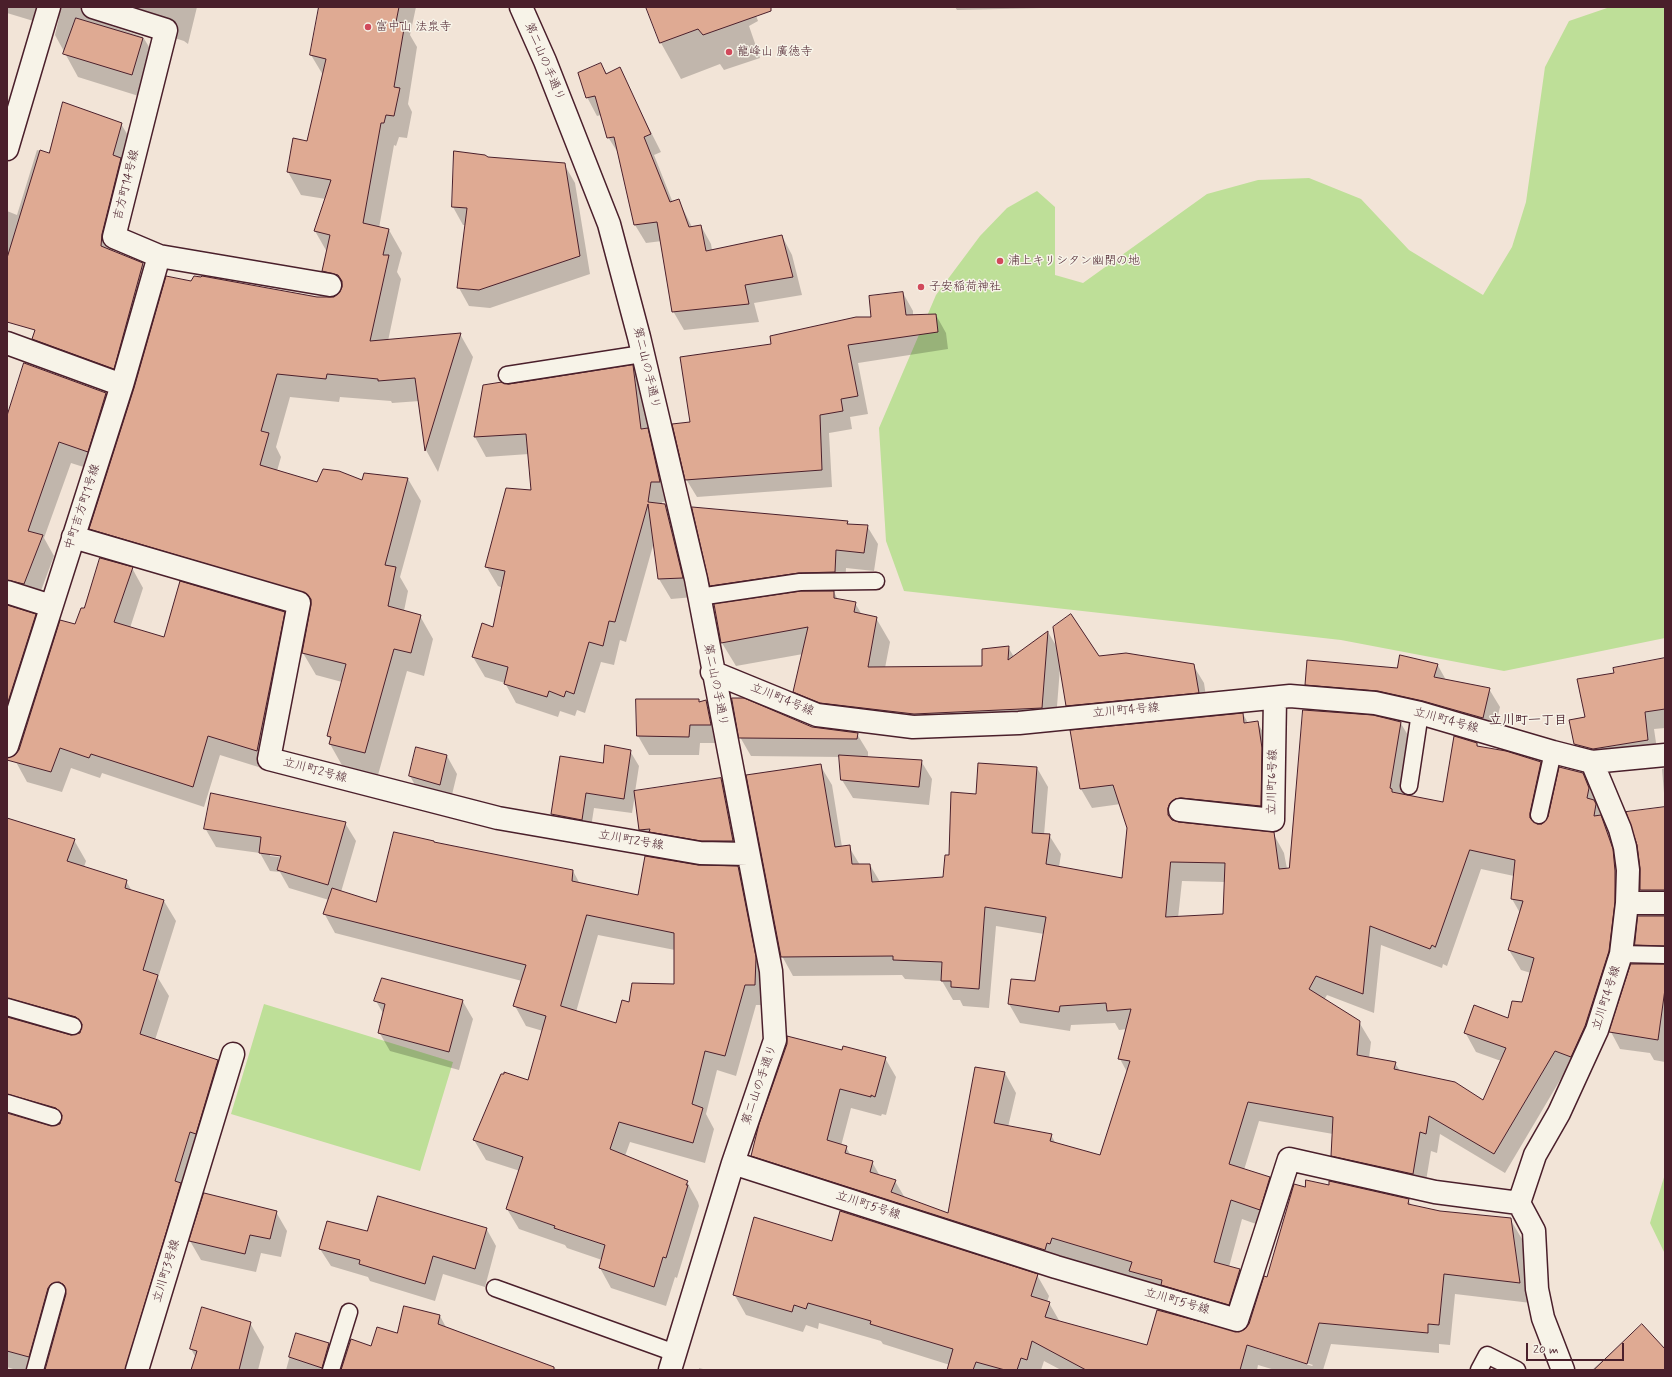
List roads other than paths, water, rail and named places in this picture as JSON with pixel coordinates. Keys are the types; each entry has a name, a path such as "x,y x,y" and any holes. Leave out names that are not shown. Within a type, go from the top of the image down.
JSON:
{"street":[{"path":"7,149 49,7"},
{"name":"吉方町14号線","path":"93,7 166,30 114,237 159,256"},
{"name":"第二山の手通り","path":"521,7 545,61 609,224 639,337 699,597 712,672 772,970 775,1040 733,1163 672,1362"},
{"path":"7,343 122,385 159,256 330,285"},
{"name":"中町吉方町1号線","path":"7,746 122,385"},
{"name":"立川町2号線","path":"73,537 299,603 269,759 498,818 700,853 748,854"},
{"path":"7,592 51,606"},
{"name":"立川町4号線","path":"712,672 817,715 913,727 1019,723 1290,696 1374,703 1420,713 1592,762 1620,829 1625,847 1628,870 1627,902 1621,954 1597,1030 1559,1113 1535,1155 1519,1203"},
{"name":"立川町6号線","path":"1180,810 1273,820 1275,698"},
{"path":"1592,762 1665,755"},
{"path":"1627,902 1665,903"},
{"name":"立川町3号線","path":"137,1370 233,1054"},
{"name":"立川町5号線","path":"733,1163 1056,1267 1237,1320 1289,1159 1435,1192 1519,1203"},
{"path":"1519,1203 1534,1231 1537,1289 1543,1318 1563,1370"}],"lane":[{"path":"507,375 642,354"},
{"path":"699,597 800,582 876,581"},
{"path":"1409,786 1420,713"},
{"path":"1539,814 1553,752"},
{"path":"1621,954 1665,955"},
{"path":"7,1007 73,1026"},
{"path":"7,1103 53,1117"},
{"path":"496,1288 672,1362"},
{"path":"35,1370 57,1291"},
{"path":"331,1370 349,1312"},
{"path":"1479,1370 1487,1355 1517,1370"}],"place":[{"name":"富中山 法泉寺","path":"368,27"},
{"name":"龍峰山 廣徳寺","path":"729,52"},
{"name":"浦上キリシタン幽閉の地","path":"1000,261"},
{"name":"子安稲荷神社","path":"921,287"}],"district":[{"name":"立川町一丁目","path":"1528,721"}]}
